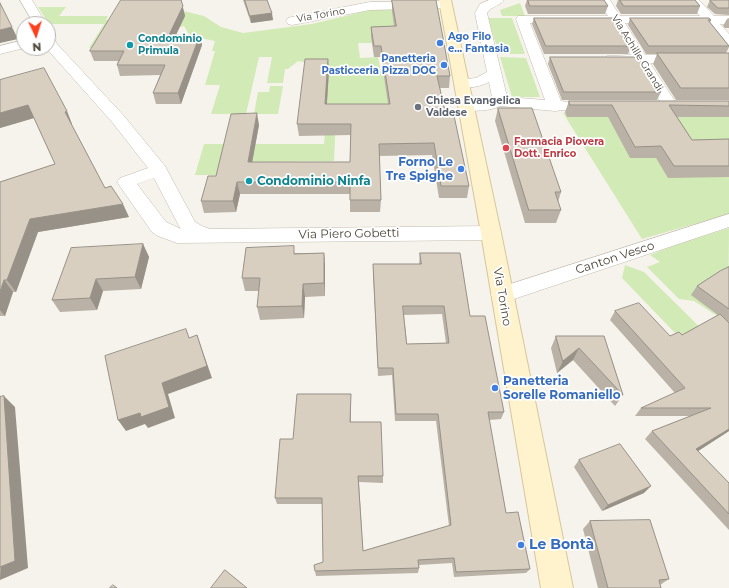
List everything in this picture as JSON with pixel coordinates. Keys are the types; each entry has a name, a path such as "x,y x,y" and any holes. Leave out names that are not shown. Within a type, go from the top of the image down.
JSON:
{"street":[{"path":"26,0 35,16"},
{"path":"498,0 484,7 481,13 500,98 498,101"},
{"name":"Via Achille Grandi","path":"604,0 641,59 677,106 654,106"},
{"path":"693,0 729,42"},
{"name":"Via Torino","path":"292,21 370,6 445,3 491,233 557,588"},
{"path":"555,106 522,19 729,20"},
{"path":"0,50 16,46"},
{"name":"Via Piero Gobetti","path":"56,50 118,119 159,170 188,226 194,231 207,235"},
{"path":"537,59 552,59"},
{"path":"596,59 729,59"},
{"path":"462,83 479,82 494,74"},
{"path":"466,106 493,104 498,101 555,106 578,106"},
{"name":"Via Piero Gobetti","path":"159,170 126,182 159,227 177,236 491,233"},
{"name":"Canton Vesco","path":"502,295 729,220"}],"green space":[{"path":"520,3 525,16 502,16 500,10"},
{"path":"38,7 66,7 59,16 108,16 106,20 164,20 171,8 204,16 221,27 243,33 312,24 375,9 402,8 396,26 371,33 372,43 358,43 360,58 378,57 382,76 384,76 390,115 336,115 334,161 225,162 222,175 195,175 204,144 324,144 326,118 318,65 298,61 288,69 285,69 283,83 267,83 272,57 259,57 246,114 211,114 220,85 205,85 215,51 212,51 215,41 190,36 184,26 96,48 89,48 104,24 56,24 56,16 44,16"},
{"path":"488,18 512,18 525,54 499,54"},
{"path":"500,57 526,58 540,97 512,97"},
{"path":"270,86 283,86 278,114 254,114 258,92 269,92"},
{"path":"563,113 729,117 729,214 642,239"},
{"path":"729,228 728,323 694,301 679,299 647,267 660,262 650,255 675,245"},
{"path":"625,265 644,272 727,354 704,363 622,278"}],"building":[{"path":"121,0 181,0 183,6 169,35 200,35 178,93 153,93 165,65 117,65 124,51 90,51"},
{"path":"245,0 267,0 272,13 250,16"},
{"path":"392,0 436,0 450,76 437,76 445,111 453,111 469,186 441,186 434,143 379,144 381,200 350,200 350,182 237,182 233,201 201,201 208,176 216,176 231,114 257,113 248,162 350,162 351,124 297,124 305,59 328,59 325,104 390,104 381,46 374,46 371,27 396,26"},
{"path":"528,0 604,0 608,6 530,6"},
{"path":"620,0 695,0 700,6 624,6"},
{"path":"710,0 729,0 729,8 718,8"},
{"path":"0,3 12,27 0,30"},
{"path":"534,18 613,18 631,46 546,46"},
{"path":"630,18 709,18 711,20 708,20 729,46 649,46"},
{"path":"657,53 729,53 729,88 681,88"},
{"path":"550,57 638,57 661,92 564,92"},
{"path":"44,68 67,111 65,112 105,188 111,186 123,204 30,219 7,280 4,280 0,292 0,182 55,164 28,105 0,113 0,80"},
{"path":"569,101 729,101 729,106 669,105 692,140 729,139 729,166 674,166 661,146 635,147 612,105 570,105"},
{"path":"498,108 532,108 561,192 555,192 561,210 529,210"},
{"path":"143,244 135,277 96,279 90,298 52,300 71,248"},
{"path":"294,246 294,254 324,253 324,283 303,284 302,306 257,307 260,278 242,278 246,248"},
{"path":"420,253 460,253 470,316 485,316 504,412 488,412 506,513 518,512 530,569 456,572 454,558 418,560 419,568 315,571 314,565 323,562 322,498 275,498 280,439 293,439 297,394 351,394 350,422 381,422 383,476 358,476 363,551 451,525 438,414 396,414 393,368 378,368 373,264 421,264","holes":["403,306 444,306 449,343 407,344"]},
{"path":"729,267 729,309 697,286"},
{"path":"639,303 670,336 679,332 682,335 720,314 729,323 729,429 696,449 729,483 729,514 652,431 711,408 641,408 685,388 615,311"},
{"path":"186,329 189,338 197,335 207,366 162,383 169,407 141,417 140,413 118,420 105,356"},
{"path":"556,336 604,336 623,395 579,348 563,361"},
{"path":"4,396 15,561 0,567 0,397"},
{"path":"620,444 651,486 608,505 579,460"},
{"path":"650,520 669,579 659,580 661,588 608,588 590,521"},
{"path":"225,570 247,588 211,588"},
{"path":"113,585 117,588 110,588"}],"place":[{"name":"Ago Filo e... Fantasia","path":"440,43"},
{"name":"Condominio Primula","path":"130,45"},
{"name":"Panetteria Pasticceria Pizza DOC","path":"444,65"},
{"name":"Chiesa Evangelica Valdese","path":"418,107"},
{"name":"Farmacia Piovera Dott. Enrico","path":"506,148"},
{"name":"Forno Le Tre Spighe","path":"461,169"},
{"name":"Condominio Ninfa","path":"249,181"},
{"name":"Panetteria Sorelle Romaniello","path":"495,388"},
{"name":"Le Bontà","path":"521,545"}]}
